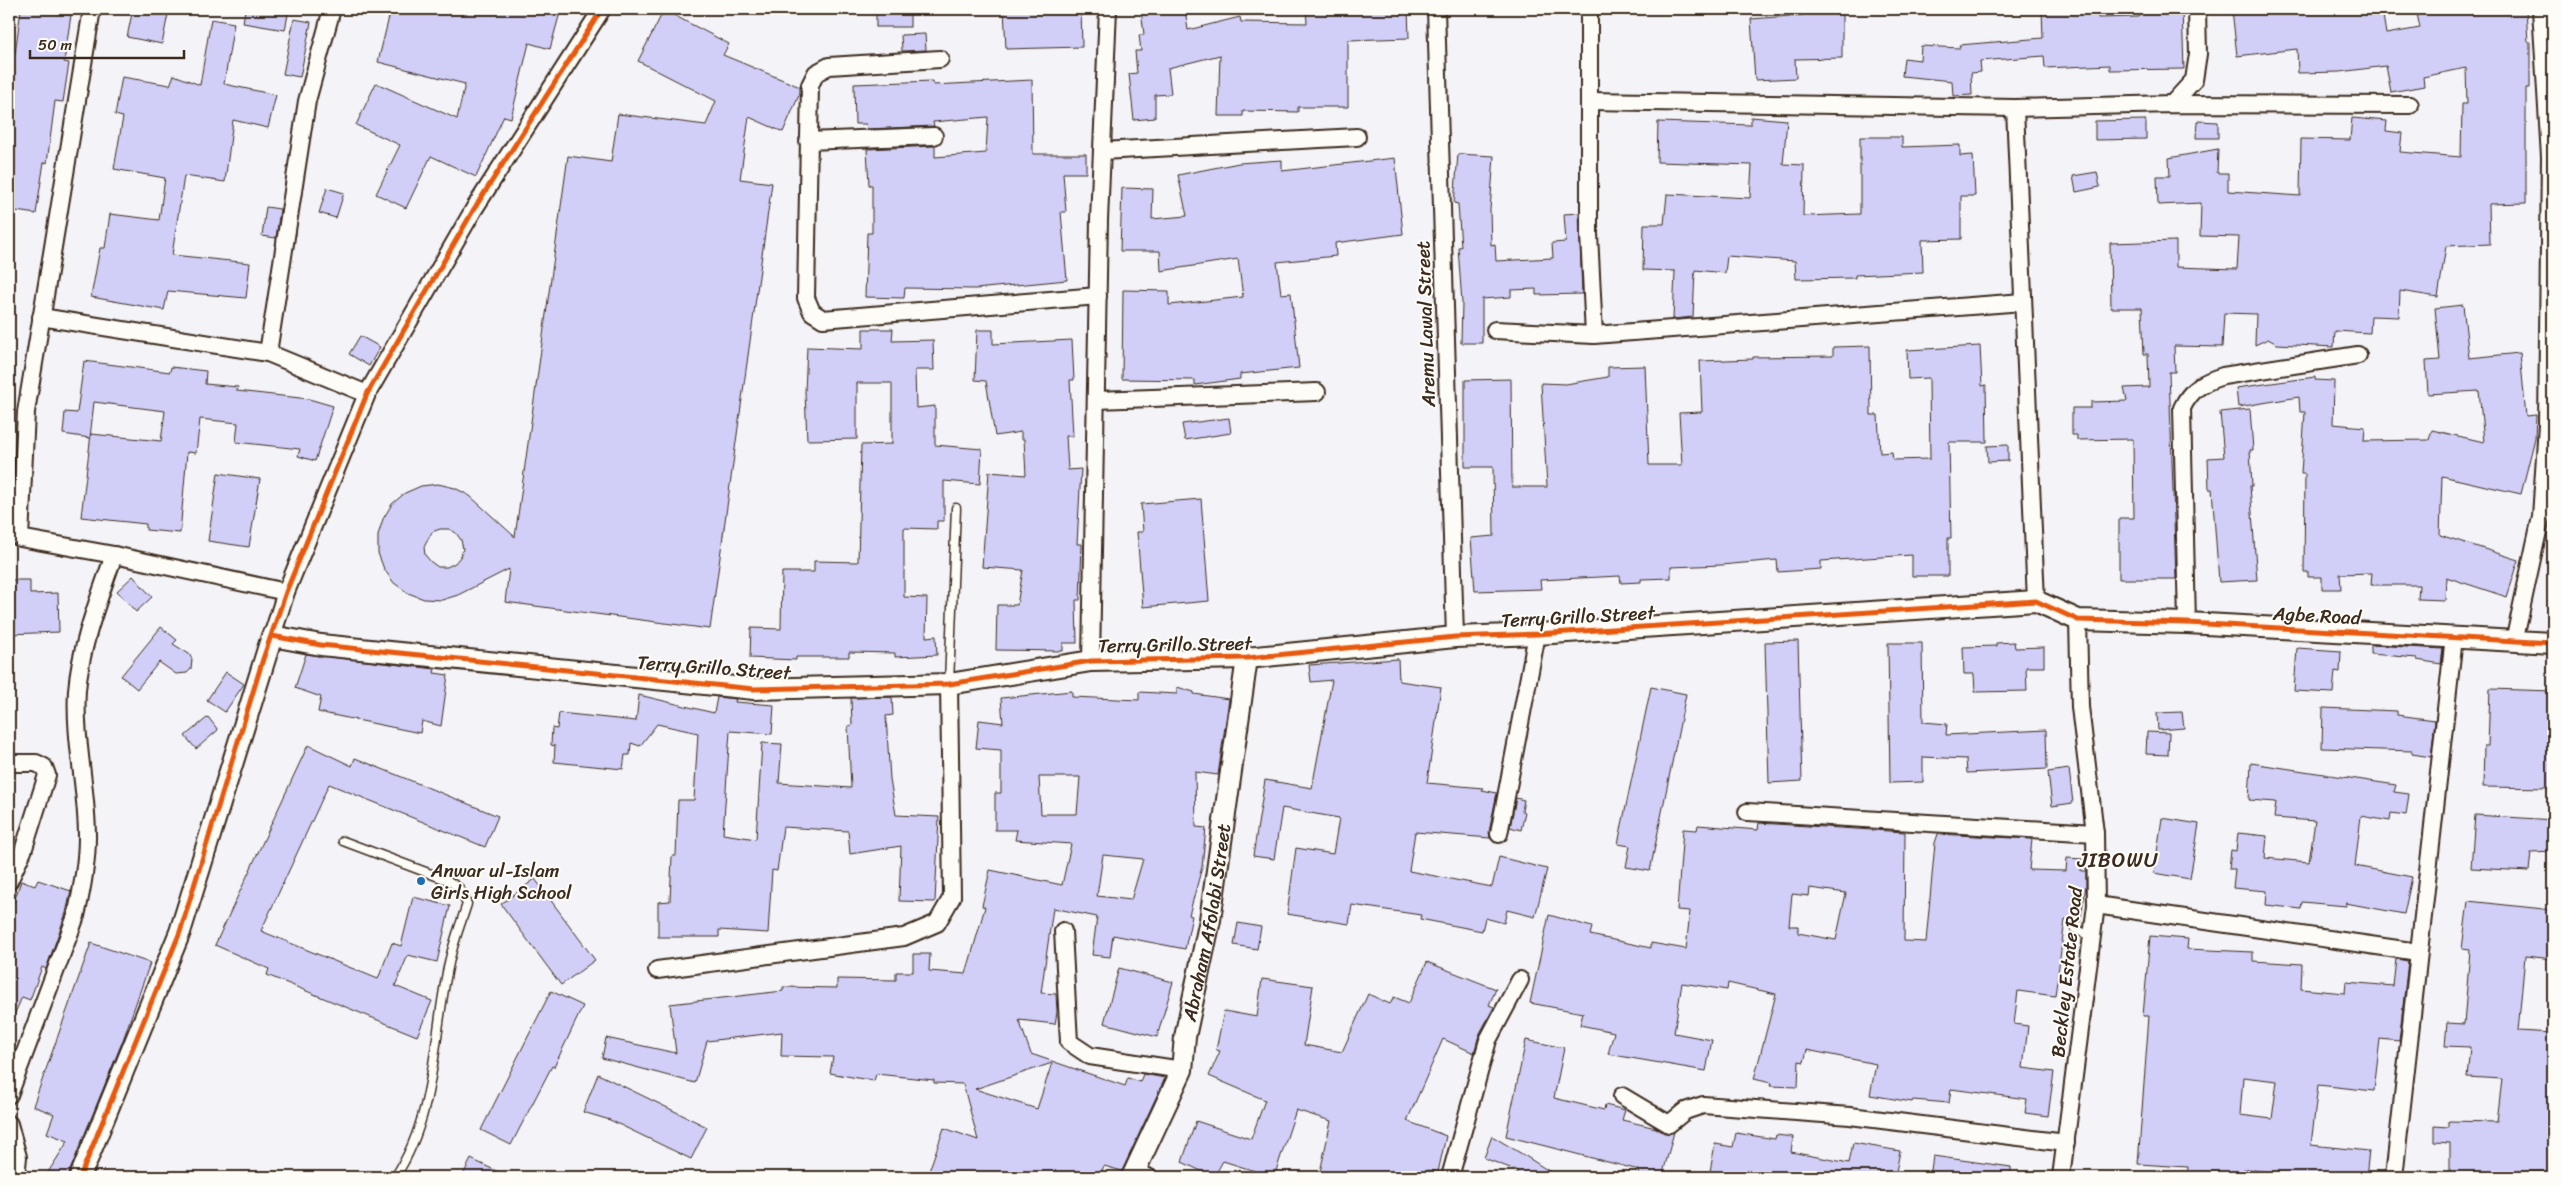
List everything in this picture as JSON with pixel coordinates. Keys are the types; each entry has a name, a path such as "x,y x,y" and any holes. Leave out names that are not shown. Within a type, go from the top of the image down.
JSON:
{"street":[{"path":"92,9 26,412 15,538 114,555 286,592"},
{"path":"268,353 307,100 332,9"},
{"path":"80,1177 180,932 286,592 368,394 474,209 602,9"},
{"path":"1091,661 1098,296 1108,9"},
{"name":"Aremu Lawal Street","path":"1436,9 1455,637"},
{"path":"1589,9 1589,234 1594,335"},
{"path":"2172,104 2194,80 2198,54 2197,9"},
{"path":"2514,642 2542,517 2547,425 2550,157 2541,9"},
{"path":"940,59 829,66 816,73 810,85 808,141 806,298 812,312 823,319 1098,296"},
{"path":"1589,101 2015,108 2172,104 2410,105"},
{"path":"2015,108 2036,602"},
{"path":"808,141 934,136"},
{"path":"1102,151 1357,137"},
{"path":"1495,330 1594,335 2023,302"},
{"path":"41,317 268,353 368,394"},
{"path":"2188,623 2182,408 2189,394 2204,381 2223,376 2358,355"},
{"path":"1096,400 1317,392"},
{"path":"9,1095 76,916 82,887 87,837 77,740 77,690 86,636 114,555"},
{"name":"Terry Grillo Street","path":"272,636 321,645 754,689 949,684 1091,661 1247,658 1455,637 1537,634 2036,602 2078,620"},
{"name":"Agbe Road","path":"2078,620 2188,623 2553,643"},
{"name":"Beckley Estate Road","path":"2062,1177 2096,906 2095,833 2080,707 2078,620"},
{"path":"1499,834 1537,634"},
{"path":"2394,1177 2454,637"},
{"name":"Abraham Afolabi Street","path":"1138,1175 1182,1070 1184,1037 1210,920 1247,658"},
{"path":"657,970 904,938 937,923 952,898 949,684"},
{"path":"9,763 36,763 44,767 47,775 23,851 9,881"},
{"path":"1747,812 2095,833"},
{"path":"2096,906 2418,952"},
{"path":"1063,931 1069,1042 1090,1056 1182,1070"},
{"path":"1450,1177 1488,1040 1520,980"},
{"path":"1622,1096 1669,1124 1684,1111 1703,1105 1850,1116 2066,1142"},
{"path":"9,1124 18,1157 16,1177"}],"lane":[{"path":"949,684 956,508"},
{"path":"344,841 447,880 459,888 467,904 449,962 435,1056 420,1126 404,1164 395,1177"},
{"path":"2075,929 2092,937"}],"building":[{"path":"21,9 71,15 64,62 69,63 63,102 55,101 47,163 44,162 36,214 9,210 9,53 15,54"},
{"path":"133,9 169,9 162,44 127,37"},
{"path":"245,9 289,9 285,30 243,23"},
{"path":"391,9 561,9 550,49 529,43 511,118 504,116 476,177 431,156 406,208 376,194 400,145 356,125 376,83 457,119 465,84 378,62"},
{"path":"876,9 910,9 910,27 876,27"},
{"path":"1004,9 1081,9 1082,47 1006,49"},
{"path":"1141,9 1185,9 1188,30 1240,17 1241,22 1307,23 1306,9 1408,9 1409,38 1348,40 1348,107 1298,107 1298,112 1243,111 1243,116 1218,116 1220,55 1168,68 1171,94 1155,95 1155,118 1134,120 1129,74 1137,73 1135,51 1141,51 1139,35 1144,35"},
{"path":"1803,9 1842,9 1842,58 1795,59 1796,78 1755,80 1751,19 1803,15"},
{"path":"2042,9 2098,9 2098,18 2139,17 2139,10 2182,9 2184,69 2110,70 2110,65 2045,68 2044,56 1980,61 1981,72 1971,73 1972,95 1953,96 1952,81 1902,76 1904,58 1920,60 1921,46 1960,48 1959,45 2043,38"},
{"path":"2232,9 2382,9 2386,34 2420,28 2416,9 2526,9 2528,42 2530,42 2530,88 2526,88 2526,203 2489,204 2490,244 2446,246 2438,297 2400,291 2399,317 2371,316 2370,333 2335,331 2334,347 2277,344 2268,339 2255,345 2256,314 2224,313 2222,347 2174,346 2175,372 2169,372 2176,579 2119,579 2119,518 2134,518 2133,439 2077,440 2077,435 2072,435 2072,408 2091,408 2091,402 2127,401 2124,388 2149,387 2148,354 2144,354 2142,308 2111,308 2110,243 2176,241 2176,267 2237,269 2239,237 2200,236 2201,203 2158,205 2157,176 2170,176 2169,158 2218,149 2217,173 2228,173 2228,191 2300,196 2301,139 2350,140 2352,118 2387,121 2386,131 2402,133 2400,152 2461,157 2462,104 2467,104 2466,68 2423,77 2424,86 2391,92 2386,66 2340,72 2298,73 2297,49 2237,56"},
{"path":"664,10 729,44 723,55 800,87 800,93 783,132 749,117 740,179 772,183 710,629 505,602 509,569 458,595 442,600 424,599 408,593 394,583 384,569 378,553 378,535 383,519 392,504 405,493 421,486 438,484 455,488 470,496 515,537 568,156 611,162 618,114 706,125 716,101 638,61","holes":["440,529 449,529 456,533 461,540 463,549 455,563 447,567 438,567 425,555 424,547 432,532"]},
{"path":"211,19 234,23 224,84 276,95 268,128 233,120 225,182 184,176 172,255 250,263 246,298 168,291 164,310 91,297 100,248 105,248 110,214 159,220 165,178 114,169 123,117 115,115 122,77 170,85 174,75 200,85"},
{"path":"294,19 311,22 300,77 283,74"},
{"path":"925,34 926,50 902,51 901,35"},
{"path":"1032,80 1033,154 1086,154 1086,173 1063,173 1066,212 1061,212 1067,280 975,289 905,288 904,298 865,297 867,233 872,233 872,185 869,185 867,149 935,146 935,157 986,153 988,117 933,122 934,126 867,129 866,124 855,124 854,84 933,81 933,85"},
{"path":"1751,117 1787,120 1783,164 1804,165 1803,216 1860,214 1860,137 1902,137 1902,147 1960,145 1960,156 1973,155 1975,196 1961,196 1961,239 1922,240 1923,272 1855,275 1855,278 1796,279 1795,261 1727,256 1725,273 1695,270 1693,317 1673,319 1675,271 1643,270 1644,224 1664,224 1667,194 1750,198 1752,165 1657,162 1658,122 1751,125"},
{"path":"2146,120 2146,139 2095,140 2095,121"},
{"path":"2197,121 2218,122 2218,138 2196,138"},
{"path":"1458,154 1494,156 1490,210 1491,245 1495,244 1496,261 1553,258 1552,243 1566,242 1564,214 1579,213 1582,294 1536,295 1536,289 1511,290 1511,297 1482,299 1482,343 1461,343 1462,303 1458,247 1461,247 1458,204 1454,203"},
{"path":"1395,158 1403,234 1335,243 1336,256 1277,262 1281,294 1291,293 1299,368 1240,374 1240,379 1195,385 1195,380 1122,379 1123,290 1169,291 1169,305 1243,297 1238,259 1161,271 1160,251 1120,251 1122,188 1153,189 1152,219 1187,216 1178,175 1239,163 1282,160 1282,171"},
{"path":"2097,172 2100,187 2076,192 2073,176"},
{"path":"327,188 344,193 336,218 319,213"},
{"path":"266,207 280,209 276,238 262,236"},
{"path":"2463,305 2469,358 2520,353 2526,416 2536,415 2535,438 2521,494 2442,476 2440,535 2519,560 2507,597 2446,577 2445,600 2418,599 2419,585 2371,585 2372,573 2340,574 2341,589 2322,589 2322,577 2308,577 2308,572 2304,572 2305,474 2301,474 2305,412 2300,412 2299,397 2238,407 2236,388 2315,377 2315,380 2334,381 2333,424 2365,427 2364,441 2429,440 2432,430 2484,442 2479,391 2428,394 2426,361 2440,360 2435,308"},
{"path":"863,329 893,329 892,341 933,340 934,370 915,370 916,408 935,406 935,445 982,449 980,484 944,481 944,521 937,521 937,529 904,528 904,597 927,598 926,637 936,636 937,655 895,657 895,653 849,652 849,657 796,657 796,660 750,658 751,628 781,629 782,572 814,572 814,561 858,562 861,445 892,444 892,383 857,383 857,439 807,440 805,392 807,347 863,349"},
{"path":"977,330 993,330 993,344 1072,340 1074,380 1070,380 1073,436 1066,436 1068,470 1081,469 1077,544 1082,544 1080,600 1076,600 1077,643 1063,643 1063,651 996,650 997,605 1017,605 1023,570 982,567 989,472 1026,475 1024,439 1021,439 1021,432 995,436 986,381 975,380"},
{"path":"360,336 380,347 369,366 349,354"},
{"path":"1870,346 1871,415 1878,415 1880,453 1892,452 1893,460 1930,459 1929,378 1908,379 1907,350 1980,346 1982,386 1986,385 1987,442 1949,442 1951,538 1948,538 1948,576 1912,576 1912,555 1821,561 1821,569 1778,572 1777,560 1671,567 1671,578 1641,579 1641,582 1621,583 1620,576 1540,580 1541,589 1475,591 1471,538 1494,536 1493,467 1465,467 1465,380 1511,379 1512,487 1547,487 1541,383 1566,384 1608,377 1608,367 1645,366 1649,465 1682,465 1679,413 1702,412 1700,361 1753,359 1753,357 1833,356 1833,347"},
{"path":"84,361 170,372 171,367 206,371 205,384 238,387 237,391 309,399 333,406 315,461 298,456 300,449 236,442 238,423 200,419 196,453 187,452 180,533 146,530 146,524 81,517 91,434 161,441 165,411 94,402 90,438 63,434 65,412 77,413"},
{"path":"2250,409 2253,450 2250,450 2252,486 2250,486 2257,580 2219,582 2212,489 2209,489 2208,458 2224,457 2220,412"},
{"path":"1229,418 1231,433 1185,440 1182,424"},
{"path":"2008,445 2008,461 1988,462 1987,446"},
{"path":"218,473 260,479 249,547 208,541"},
{"path":"1201,499 1209,601 1143,607 1137,532 1143,532 1141,504"},
{"path":"133,576 152,597 136,612 117,591"},
{"path":"9,580 30,580 30,594 58,593 59,632 9,634"},
{"path":"161,627 177,640 173,644 189,654 192,659 191,669 187,673 176,674 159,662 137,689 121,676"},
{"path":"1798,641 1802,781 1769,783 1765,642"},
{"path":"2014,642 2015,648 2044,647 2044,667 2026,667 2027,691 1975,692 1974,674 1964,674 1963,647 1996,646 1996,643"},
{"path":"1888,643 1922,643 1923,722 1947,724 1946,735 2046,730 2047,769 1967,773 1966,759 1923,757 1923,782 1890,783"},
{"path":"2371,645 2443,649 2441,664 2417,660 2417,658 2371,654"},
{"path":"2297,648 2341,651 2340,672 2335,671 2333,693 2294,691"},
{"path":"306,654 435,669 434,673 448,675 441,726 422,721 420,733 318,712 321,697 295,688"},
{"path":"1398,659 1399,681 1441,687 1427,783 1483,788 1482,790 1497,793 1489,832 1490,838 1415,832 1409,871 1492,887 1499,857 1547,869 1535,917 1507,910 1504,923 1485,918 1482,931 1420,919 1421,915 1352,905 1349,924 1287,914 1296,848 1333,854 1339,818 1282,808 1274,859 1253,856 1265,780 1312,788 1332,680 1311,682 1309,665"},
{"path":"226,672 244,684 225,712 207,700"},
{"path":"1177,687 1194,692 1194,694 1229,699 1218,775 1195,772 1196,827 1206,828 1202,867 1189,915 1192,916 1185,949 1113,935 1110,957 1092,955 1097,917 1053,908 1041,993 1056,994 1057,1012 1055,1024 1019,1020 1031,1054 1125,1086 1128,1078 1140,1082 1143,1074 1165,1078 1122,1171 1104,1166 1099,1177 927,1177 944,1128 978,1140 963,1084 934,1083 934,1080 876,1074 874,1081 830,1073 833,1057 781,1056 782,1032 707,1041 695,1083 602,1058 606,1038 676,1053 670,1004 783,991 783,987 837,988 837,979 896,980 896,972 913,972 913,954 930,954 929,971 966,974 985,907 982,906 990,870 1062,885 1071,844 1015,840 1017,830 995,830 995,793 1001,793 1001,750 976,748 979,720 1003,723 1001,698 1072,691 1072,697 1139,700 1139,692 1177,694","holes":["1039,777 1080,777 1077,814 1041,814","1103,855 1143,859 1131,900 1097,896","1052,1063 1037,1109 975,1089"]},
{"path":"1651,687 1686,694 1650,871 1626,867 1630,846 1618,844"},
{"path":"2490,689 2553,691 2553,788 2483,787 2484,746 2488,746"},
{"path":"639,695 714,713 717,697 736,699 735,702 774,705 772,734 730,731 723,834 756,839 762,743 782,744 779,783 851,788 848,726 852,725 851,698 892,697 893,715 886,716 890,779 896,815 939,817 935,902 899,901 901,846 850,854 848,831 783,827 777,871 772,870 768,933 719,930 719,937 658,937 658,902 670,901 672,856 676,856 678,800 694,800 698,733 657,724 640,746 631,743 630,755 625,755 623,769 554,762 555,746 551,745 552,728 557,729 559,713 636,721"},
{"path":"2323,708 2397,711 2397,715 2435,720 2431,757 2412,754 2412,751 2322,748"},
{"path":"2182,712 2184,728 2158,730 2157,713"},
{"path":"208,717 218,730 196,749 185,736"},
{"path":"2147,732 2169,733 2168,755 2146,754"},
{"path":"308,745 352,766 355,758 498,816 485,847 329,784 261,931 378,979 392,943 401,946 413,897 450,906 437,962 408,955 395,986 432,1001 417,1036 267,975 269,969 215,945"},
{"path":"2251,763 2396,785 2394,792 2409,794 2406,815 2391,813 2390,821 2361,816 2355,866 2412,877 2404,914 2346,903 2346,906 2302,902 2301,909 2266,905 2267,891 2233,888 2235,869 2229,869 2231,850 2236,851 2238,833 2267,836 2265,858 2309,862 2315,821 2274,818 2276,802 2249,800"},
{"path":"2069,769 2073,803 2052,806 2048,772"},
{"path":"1516,798 1524,800 1522,811 1525,812 1521,830 1510,827"},
{"path":"2475,815 2553,820 2553,851 2531,852 2529,871 2471,868"},
{"path":"2162,818 2199,824 2190,879 2154,873"},
{"path":"1759,823 1905,832 1904,941 1926,942 1935,843 1938,834 2032,839 2029,870 2066,871 2067,858 2082,859 2081,871 2086,871 2086,886 2080,922 2065,920 2055,996 2018,991 2014,1024 2028,1026 2023,1068 2054,1072 2048,1116 2025,1113 2027,1099 1951,1089 1949,1103 1913,1100 1912,1102 1870,1095 1876,1064 1807,1050 1804,1062 1799,1061 1798,1087 1770,1086 1771,1083 1754,1079 1776,994 1728,983 1727,990 1682,983 1674,1033 1712,1040 1706,1071 1608,1054 1614,1032 1580,1025 1583,1013 1530,1003 1549,915 1592,927 1590,935 1651,948 1651,943 1686,949 1690,911 1677,910 1683,829 1697,830 1698,825 1758,830","holes":["1810,888 1846,893 1836,940 1798,933 1798,926 1789,926 1792,894 1809,896"]},
{"path":"535,879 595,960 561,985 501,904"},
{"path":"38,880 71,891 66,913 46,969 42,967 30,1000 22,997 9,1027 9,916 21,881 35,886"},
{"path":"2468,901 2553,910 2553,959 2525,956 2518,1031 2553,1033 2553,1172 2494,1171 2494,1174 2450,1174 2450,1143 2434,1142 2434,1126 2449,1127 2449,1121 2497,1122 2502,1079 2467,1077 2470,1047 2445,1046 2447,1023 2464,1024 2470,950 2462,949"},
{"path":"1238,923 1261,927 1257,949 1234,945"},
{"path":"2150,936 2188,939 2187,949 2253,952 2253,961 2302,964 2301,989 2345,993 2346,982 2393,986 2396,959 2408,961 2399,1041 2380,1039 2374,1091 2318,1085 2311,1145 2369,1151 2366,1177 2278,1177 2278,1173 2244,1169 2243,1177 2187,1177 2188,1167 2138,1164 2149,1016 2143,1016","holes":["2243,1077 2277,1081 2272,1119 2240,1115"]},
{"path":"91,943 150,963 123,1040 69,1173 66,1177 45,1177 68,1141 47,1133 54,1114 33,1106"},
{"path":"1427,962 1496,989 1489,1005 1494,1007 1479,1035 1474,1053 1443,1039 1407,1121 1446,1136 1438,1172 1428,1170 1427,1177 1319,1177 1331,1121 1296,1110 1274,1177 1223,1161 1214,1177 1182,1162 1196,1121 1251,1139 1265,1100 1209,1076 1220,1051 1216,1050 1224,1011 1257,1017 1262,979 1313,986 1304,1045 1342,1052 1368,994 1390,1004 1394,997 1409,1003"},
{"path":"1119,968 1173,982 1157,1037 1104,1023"},
{"path":"551,991 583,1006 554,1067 552,1066 511,1145 481,1130"},
{"path":"1526,1040 1564,1048 1554,1098 1604,1110 1605,1105 1625,1110 1622,1120 1656,1128 1664,1133 1674,1132 1662,1177 1637,1177 1639,1170 1506,1136"},
{"path":"598,1074 707,1127 691,1159 610,1120 583,1112"},
{"path":"1736,1133 1775,1139 1776,1135 1793,1137 1791,1152 1849,1163 1853,1143 1900,1151 1895,1177 1709,1177 1715,1144 1733,1147"},
{"path":"1492,1136 1558,1177 1514,1177 1518,1171 1484,1158"},
{"path":"1933,1156 2011,1167 2011,1177 1930,1177"},
{"path":"471,1159 509,1177 462,1177"}],"cycle path":[{"path":"80,1177 180,932 263,659 286,592 367,394 474,209 602,9"},
{"path":"272,636 321,645 754,689 949,684 1091,661 1247,658 1455,637 1537,634 2036,601 2078,620 2187,623 2553,643"}],"place":[{"name":"Anwar ul-Islam Girls High School","path":"421,881"}],"district":[{"name":"JIBOWU","path":"2118,860"}]}
